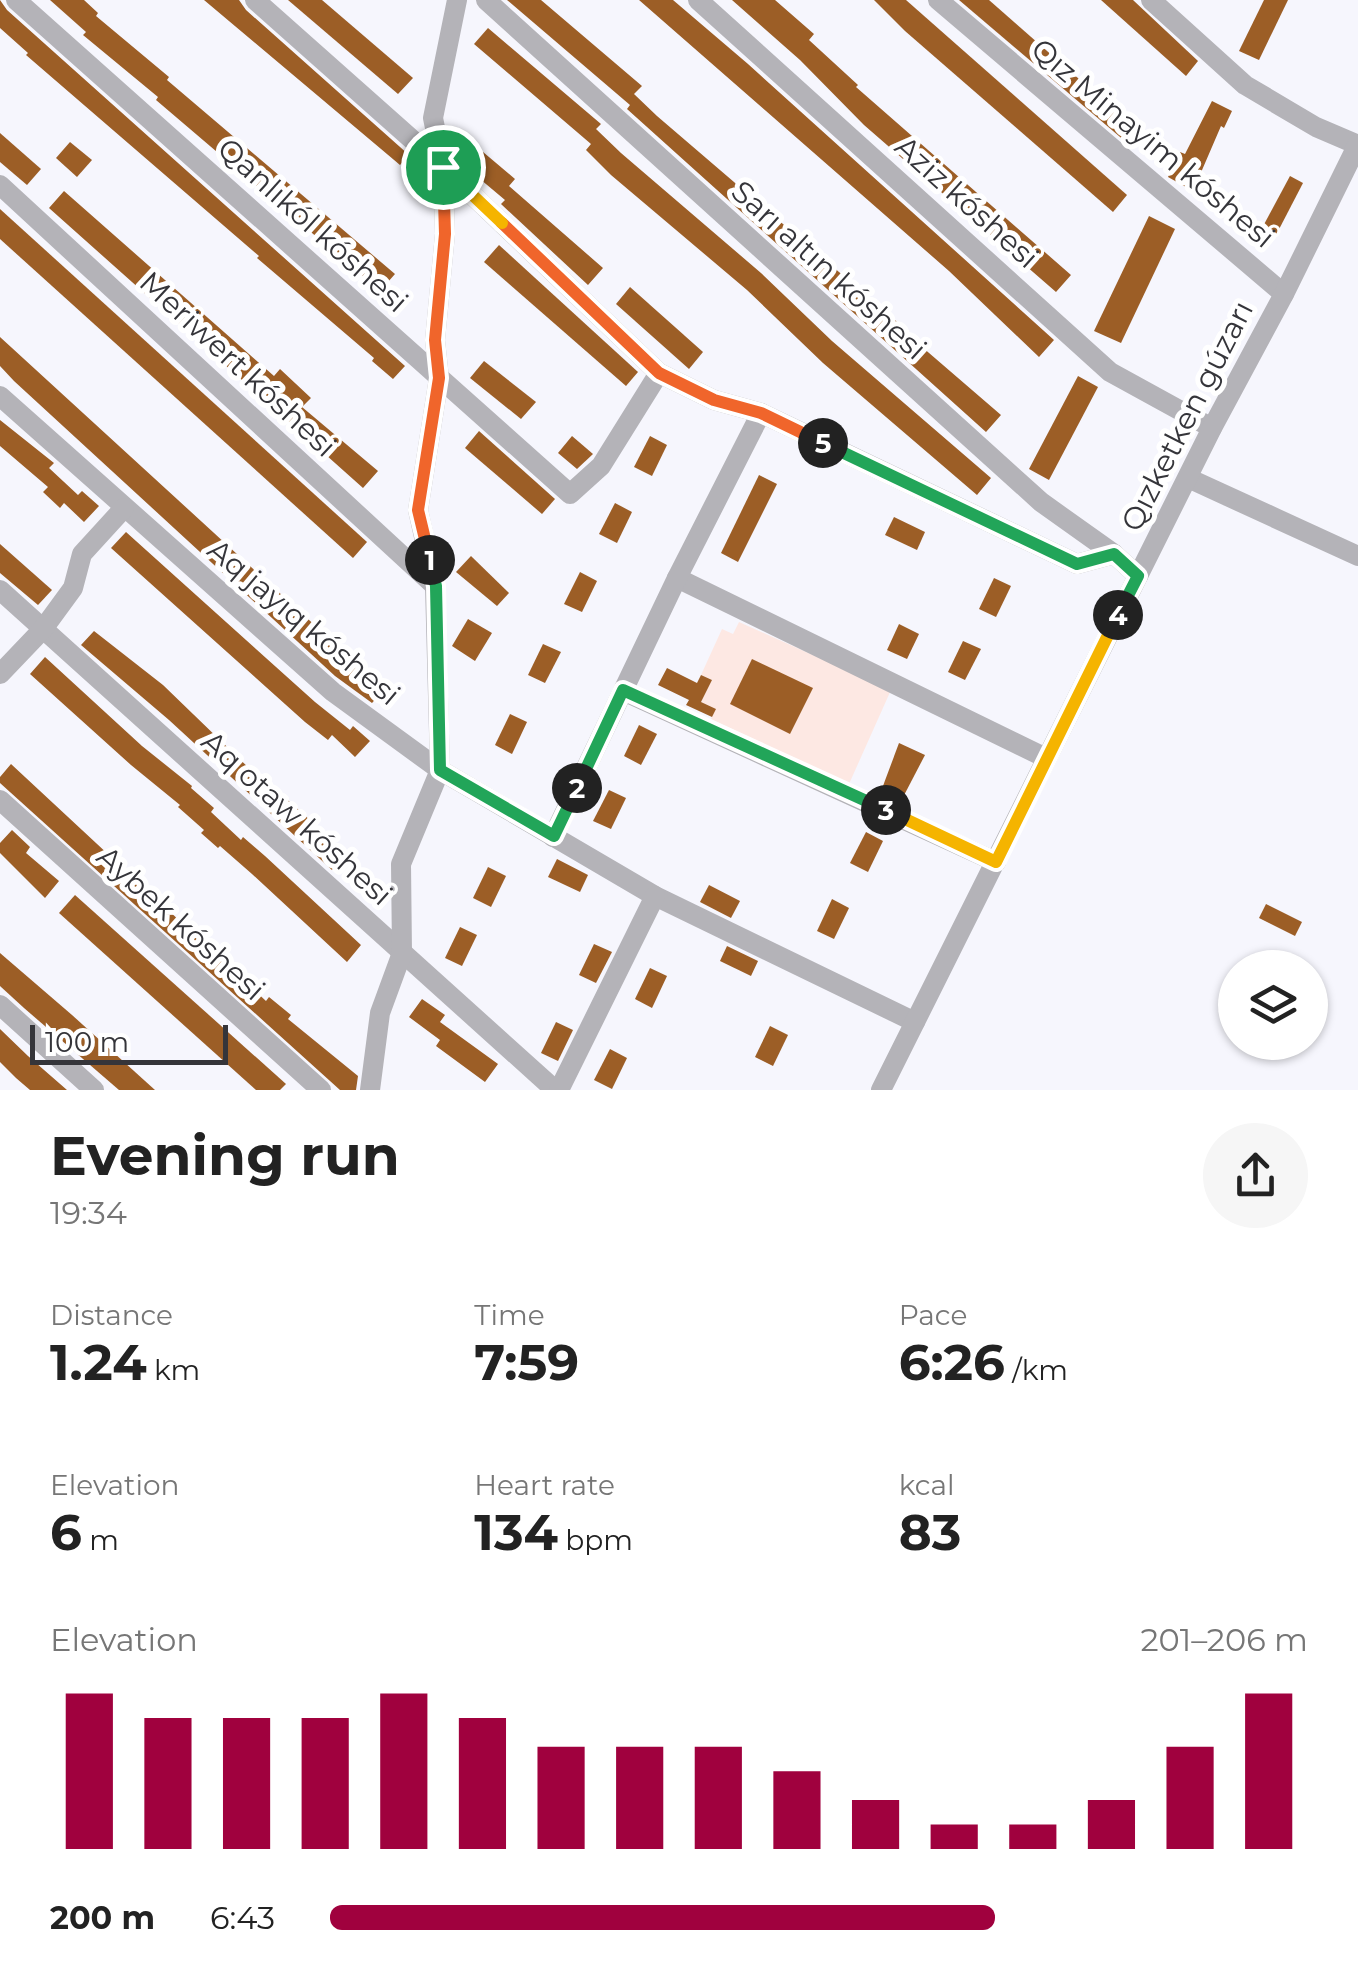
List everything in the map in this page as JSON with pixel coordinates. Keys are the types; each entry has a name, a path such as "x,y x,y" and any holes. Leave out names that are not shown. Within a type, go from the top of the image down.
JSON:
{"street":[{"name":"Qanlıkól kóshesi","path":"16,0 570,494 601,466 659,373"},
{"path":"255,0 443,167 659,373 714,400 761,413 1077,564 1114,554"},
{"path":"370,1090 380,1013 402,953 401,864 440,770 436,586 418,510 439,378 435,340 445,234 443,167 433,118 457,0"},
{"name":"Sarı altın kóshesi","path":"486,0 1041,502 1138,576"},
{"name":"Aziz kóshesi","path":"698,0 1110,372 1212,428"},
{"name":"Qız Minayim kóshesi","path":"938,0 1284,294"},
{"path":"1151,0 1245,85 1316,127 1358,145"},
{"name":"Qızketken gúzarı","path":"881,1090 1358,145"},
{"name":"Meriwert kóshesi","path":"0,186 436,586"},
{"name":"Aq jayıq kóshesi","path":"0,396 334,692 440,770 655,896 916,1022"},
{"path":"554,836 761,413"},
{"path":"1188,478 1358,556"},
{"path":"0,674 43,629 73,588 82,554 124,508"},
{"path":"677,578 1046,758"},
{"name":"Aq otaw kóshesi","path":"0,590 557,1090"},
{"path":"623,690 996,862"},
{"name":"Aybek kóshesi","path":"0,800 321,1090"},
{"path":"557,1090 655,896"},
{"path":"0,1004 94,1090"}],"shaded area":[{"path":"739,622 891,690 849,784 711,719 715,709 701,702 712,680 701,675 722,629 733,634"}],"building":[{"path":"0,0 405,366 393,379 259,256 26,55 0,28"},
{"path":"50,0 84,0 98,13 96,16 169,77 167,80 395,274 380,291 156,100 158,97 83,35 86,32"},
{"path":"204,0 239,0 409,155 400,165"},
{"path":"288,0 322,0 413,78 398,94"},
{"path":"507,0 541,0 642,86 634,94 657,116 1001,415 986,432 627,109 630,105"},
{"path":"639,0 673,0 1054,340 1039,357 949,271"},
{"path":"732,0 775,0 814,34 809,40 856,87 1071,275 1056,292 864,125 800,60"},
{"path":"874,0 906,0 1127,195 1113,212 905,31"},
{"path":"959,0 989,0 1144,136 1133,148"},
{"path":"1101,0 1133,0 1198,61 1186,76"},
{"path":"1264,0 1288,0 1259,60 1239,51"},
{"path":"488,28 601,124 596,129 621,153 991,478 977,495 611,175 586,150 591,144 474,44"},
{"path":"1212,101 1232,111 1224,128 1221,126 1193,191 1168,177 1180,152 1185,154"},
{"path":"0,133 41,169 27,185 0,162"},
{"path":"470,141 515,179 509,186 603,268 588,285 501,204 505,200 455,158"},
{"path":"70,142 92,160 77,177 56,158"},
{"path":"1290,176 1303,183 1275,237 1261,230"},
{"path":"64,191 274,376 280,369 311,398 302,407 378,471 363,488 49,208"},
{"path":"0,209 367,542 353,558 0,239"},
{"path":"1149,216 1175,229 1121,343 1094,331"},
{"path":"499,245 638,372 626,386 484,262"},
{"path":"630,287 703,352 689,369 616,304"},
{"path":"0,337 344,652 383,691 372,703 335,676 14,381 0,366"},
{"path":"484,361 536,402 521,419 470,378"},
{"path":"1078,376 1098,387 1049,480 1029,469"},
{"path":"0,420 54,463 49,468 78,495 82,491 99,506 84,522 64,503 60,508 43,492 48,487 0,446"},
{"path":"479,431 555,499 542,514 465,448"},
{"path":"572,436 593,454 577,469 558,453"},
{"path":"650,436 667,445 652,476 634,467"},
{"path":"759,475 777,484 738,562 721,553"},
{"path":"615,503 632,512 617,543 599,534"},
{"path":"894,517 925,532 917,550 885,535"},
{"path":"126,532 315,702 370,741 355,757 332,735 328,740 305,722 111,548"},
{"path":"0,544 52,590 38,605 0,573"},
{"path":"471,556 509,593 497,606 456,572"},
{"path":"580,572 597,581 582,612 564,604"},
{"path":"994,578 1011,586 996,617 979,609"},
{"path":"468,619 492,633 475,661 452,646"},
{"path":"899,624 919,634 907,659 887,650"},
{"path":"94,631 163,685 253,772 347,854 332,870 81,645"},
{"path":"963,641 981,649 965,680 948,672"},
{"path":"543,644 561,652 545,683 528,675"},
{"path":"45,657 192,786 214,808 211,812 361,945 347,962 252,874 201,833 204,830 180,805 30,674"},
{"path":"752,659 813,688 790,734 730,704"},
{"path":"667,668 697,683 701,675 712,680 701,702 716,709 712,717 658,685"},
{"path":"510,714 527,722 512,754 495,745"},
{"path":"639,725 657,734 641,765 624,756"},
{"path":"899,743 925,755 900,803 880,794"},
{"path":"11,764 266,1001 269,997 291,1015 288,1019 358,1076 356,1090 340,1090 0,783 0,777"},
{"path":"609,790 626,798 611,829 593,821"},
{"path":"12,830 30,847 26,853 59,881 45,898 0,853 0,843"},
{"path":"866,832 883,841 868,872 850,863"},
{"path":"557,859 588,875 580,892 548,877"},
{"path":"488,867 506,876 491,907 473,898"},
{"path":"709,885 740,901 731,918 700,902"},
{"path":"75,895 286,1084 280,1090 256,1090 59,913"},
{"path":"832,899 849,908 834,939 817,931"},
{"path":"1266,904 1302,922 1295,936 1259,918"},
{"path":"460,927 477,935 462,966 445,958"},
{"path":"594,944 612,952 596,983 579,975"},
{"path":"727,946 758,961 751,976 720,961"},
{"path":"0,953 155,1090 119,1090 24,1008 0,986"},
{"path":"650,968 667,976 652,1008 635,999"},
{"path":"422,999 445,1015 440,1022 498,1064 485,1082 436,1046 440,1040 409,1017"},
{"path":"556,1022 573,1030 558,1061 541,1053"},
{"path":"770,1026 788,1035 773,1066 755,1057"},
{"path":"0,1029 67,1090 30,1090 16,1078 0,1062"},
{"path":"610,1049 627,1058 612,1089 594,1080"}],"route":[{"path":"443,167 659,373 714,400 761,413 1077,564 1114,554 1138,576 996,862 623,690 554,836 440,770 436,586 418,510 439,378 435,340 445,234 443,167"}]}
